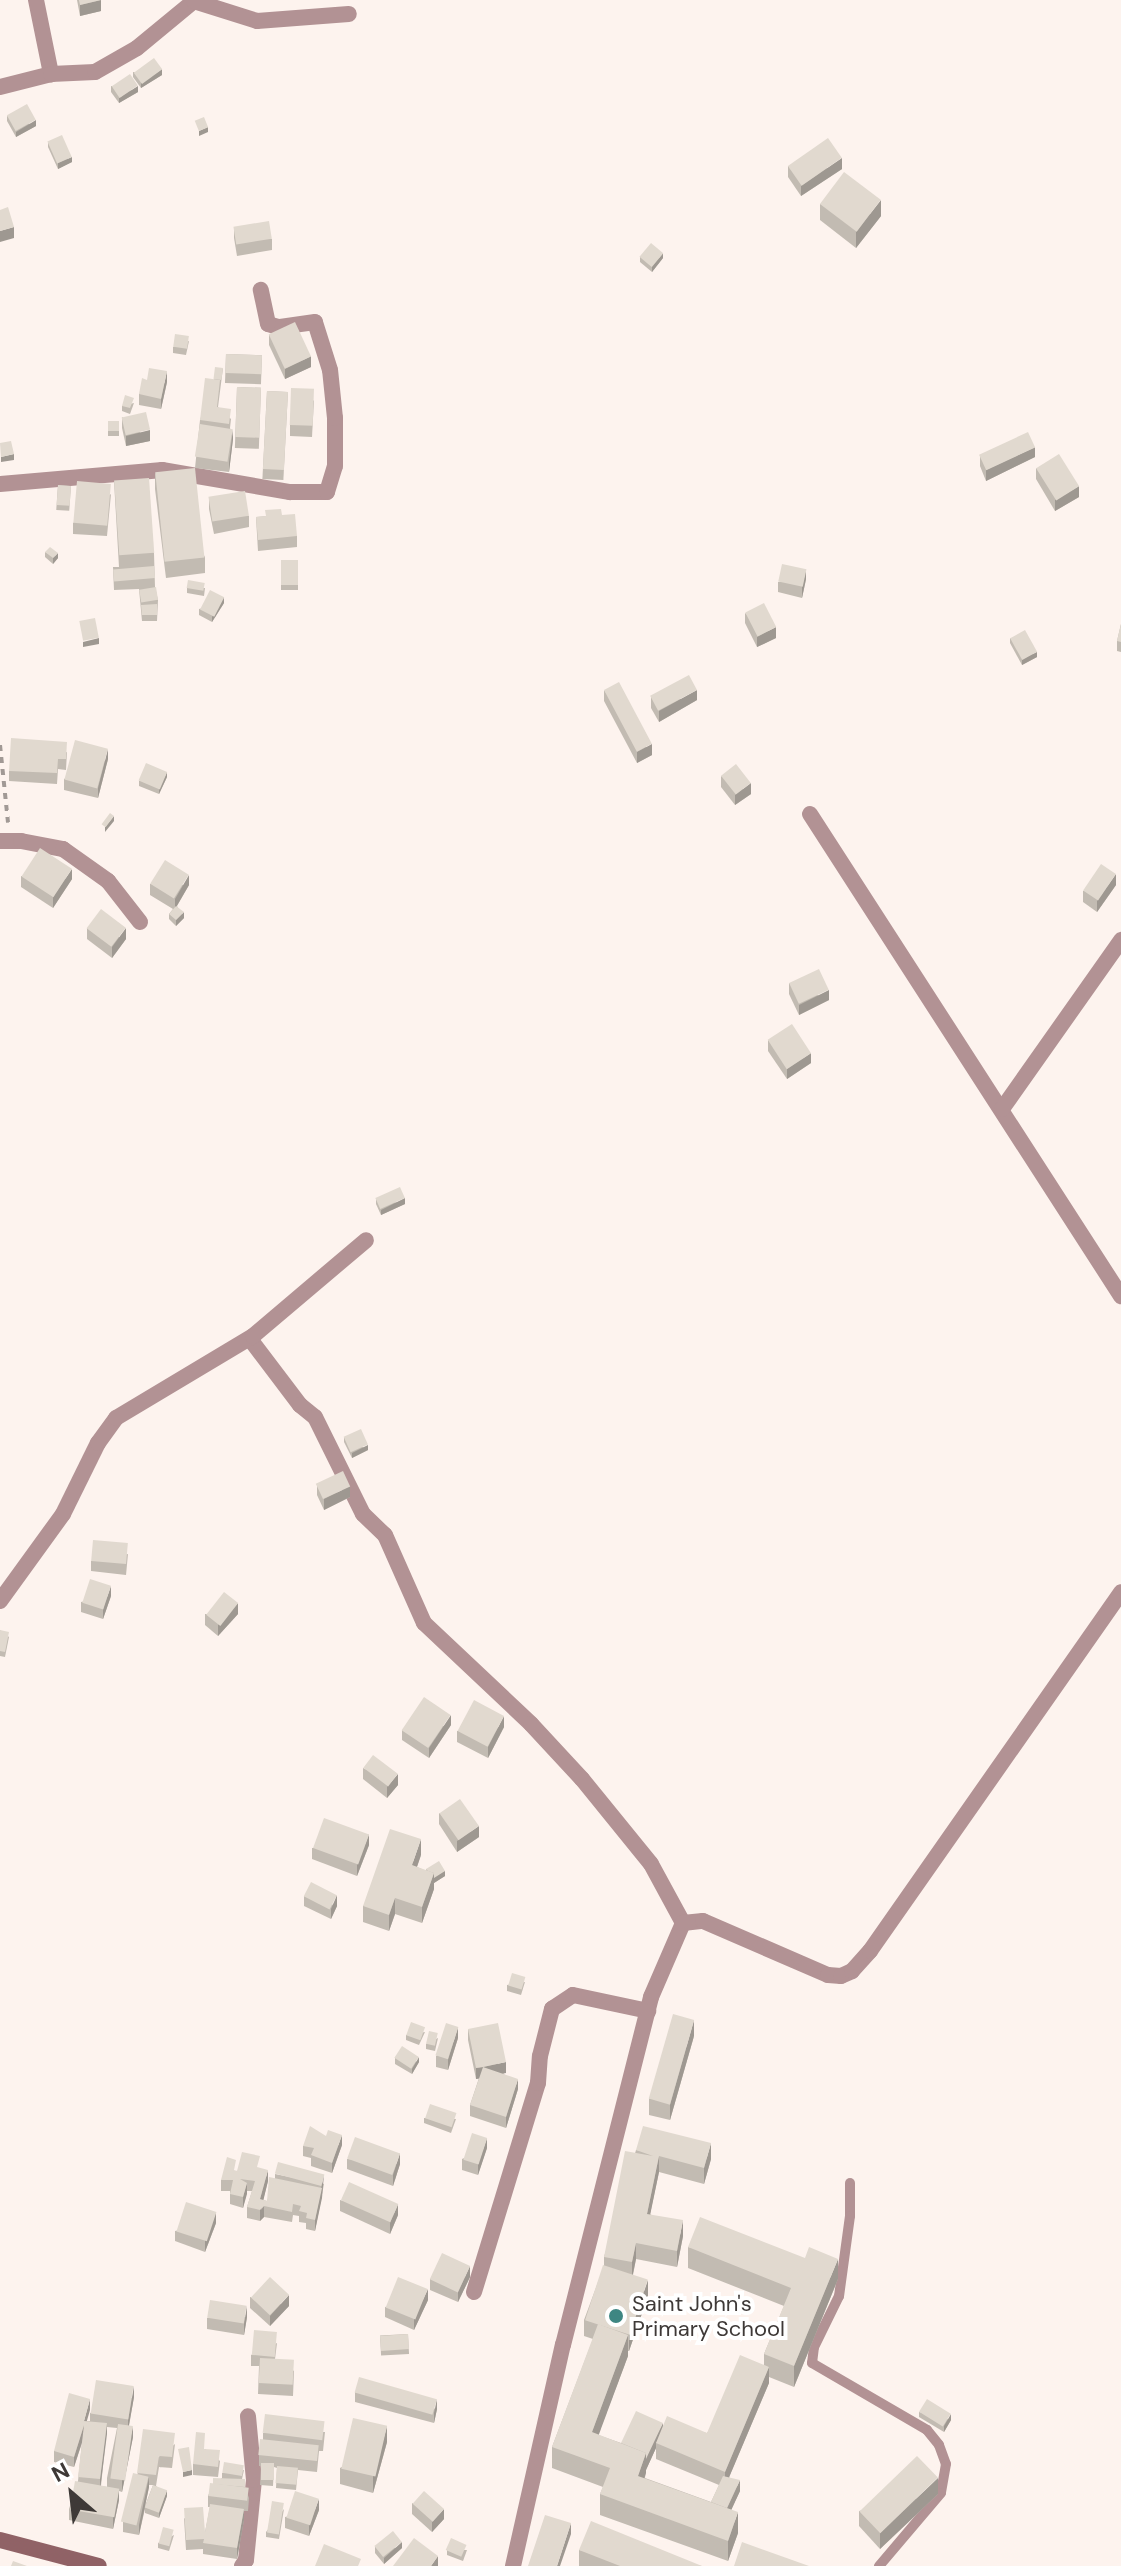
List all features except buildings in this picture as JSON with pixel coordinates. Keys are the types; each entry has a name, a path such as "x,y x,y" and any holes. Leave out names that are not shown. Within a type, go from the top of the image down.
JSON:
{"street":[{"path":"36,0 51,74"},
{"path":"0,87 51,74 95,72 137,48 194,1 257,21 349,14"},
{"path":"0,484 162,470 290,492 327,492 335,466 335,418 330,370 315,322 278,327 268,324 261,290"},
{"path":"810,814 1121,1296"},
{"path":"4,841 63,849 108,881 140,922"},
{"path":"1002,1109 1121,940"},
{"path":"0,1601 63,1514 98,1443 116,1418 250,1339 366,1240"},
{"path":"250,1339 300,1405 315,1417 363,1514 385,1535 424,1623 531,1724 582,1779 651,1864 683,1923"},
{"path":"683,1923 703,1921 828,1975 841,1976 852,1971 897,1913 1121,1592"},
{"path":"513,2566 563,2345 648,2011 683,1923"},
{"path":"474,2292 538,2083 540,2056 552,2009 573,1995 648,2011"},
{"path":"242,2566 246,2560 254,2480 248,2416"},
{"path":"0,2540 99,2566"}],"lane":[{"path":"850,2183 850,2216 839,2296 814,2347 812,2363 927,2430 939,2445 946,2464 941,2493 879,2566"}],"path":[{"path":"0,745 4,841"}],"place":[{"name":"Saint John's Primary School","path":"616,2316"}]}
